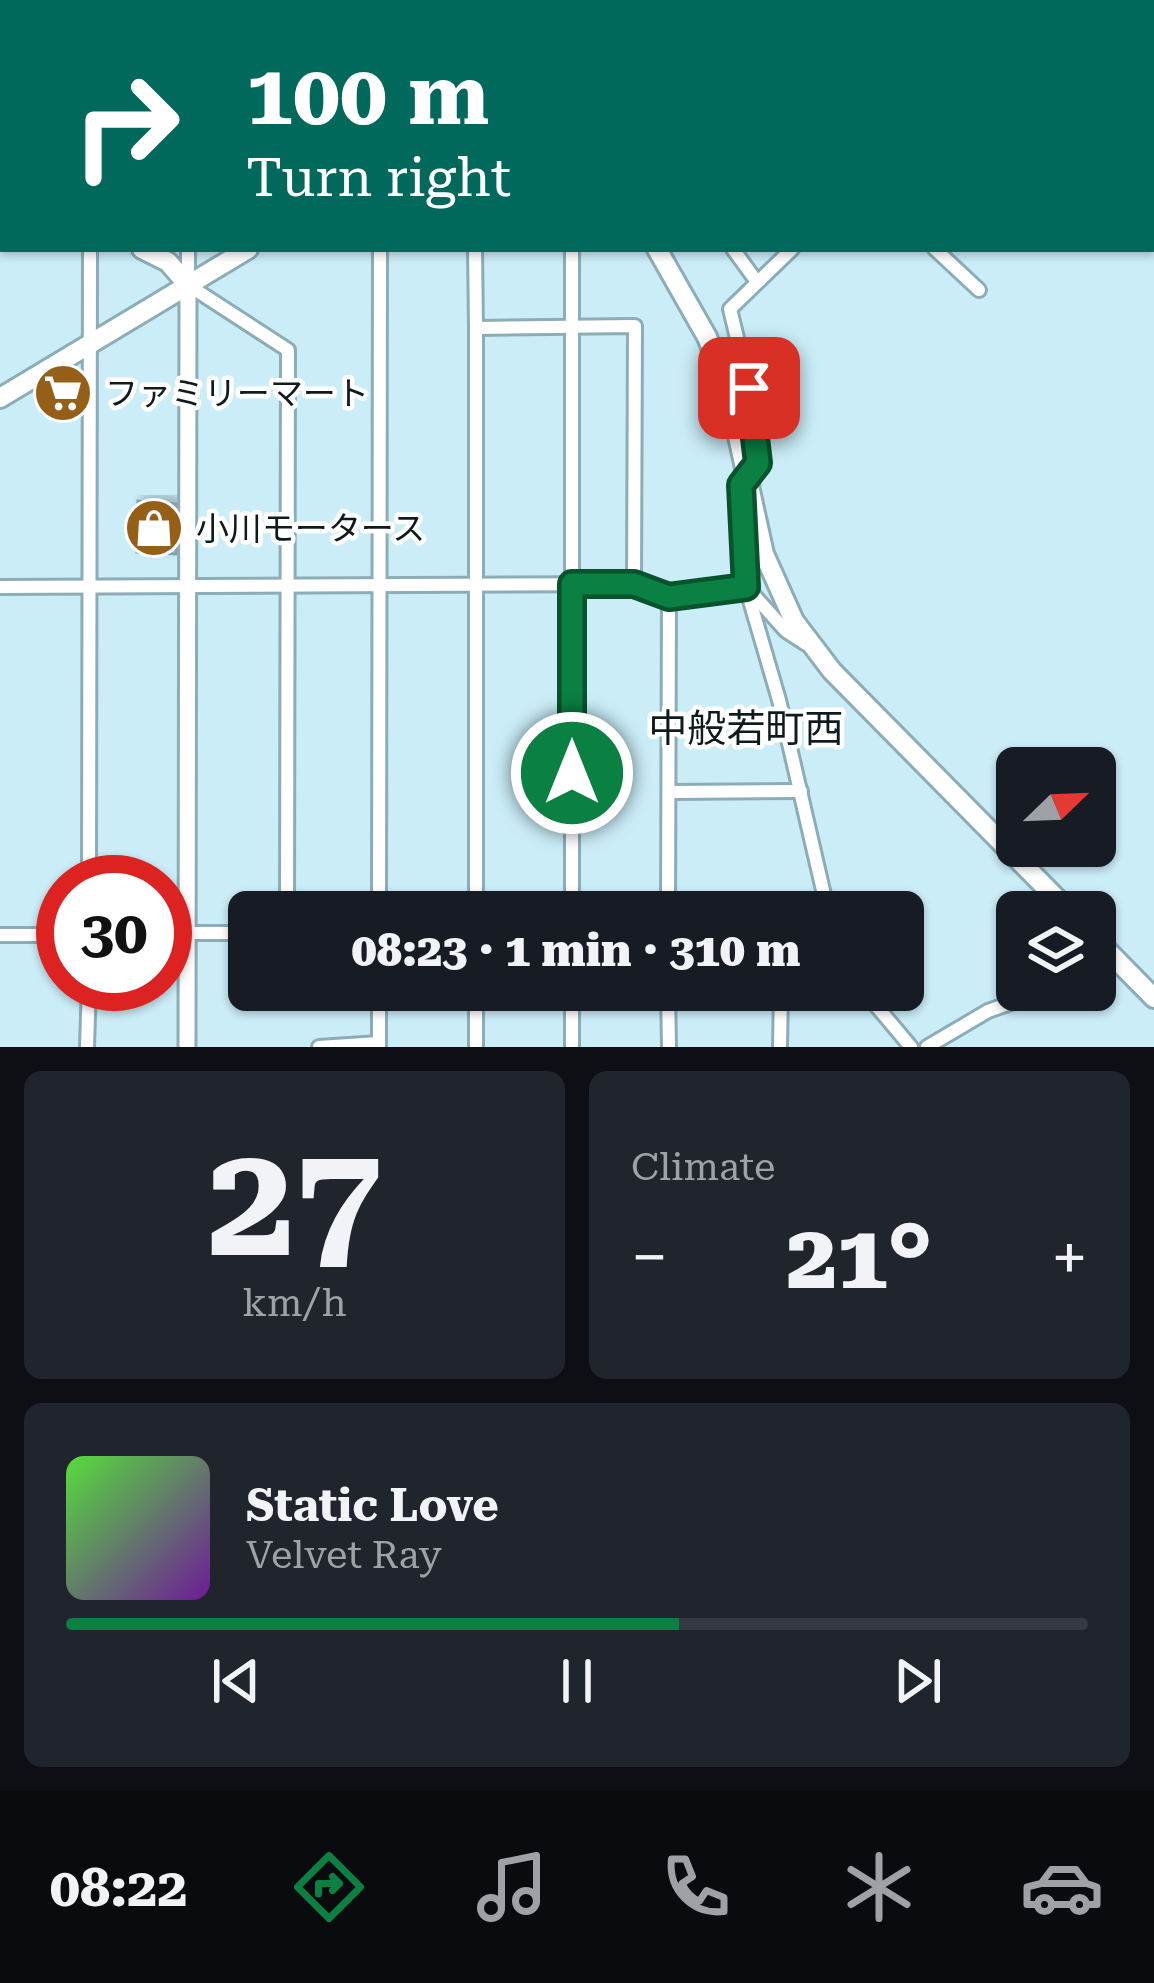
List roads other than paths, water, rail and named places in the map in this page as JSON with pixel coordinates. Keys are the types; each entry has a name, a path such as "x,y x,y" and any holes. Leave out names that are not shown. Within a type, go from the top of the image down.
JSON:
{"main road":[{"path":"148,252 168,262 188,284"},
{"path":"1,395 243,252"},
{"path":"659,252 707,337 728,391 764,554 779,592 812,647 1050,891"},
{"path":"1116,959 1154,998"}],"street":[{"path":"89,855 90,252"},
{"path":"186,855 188,252"},
{"path":"379,891 380,252"},
{"path":"476,252 476,891"},
{"path":"572,252 572,891"},
{"path":"735,252 757,282"},
{"path":"789,252 730,309 755,420 758,463 741,485 746,587 802,790 822,891"},
{"path":"938,252 979,290"},
{"path":"188,284 288,350 287,891"},
{"path":"476,328 635,326 634,584"},
{"path":"0,587 634,584 669,597 746,587"},
{"path":"746,587 786,632 812,647"},
{"path":"668,891 669,597"},
{"path":"669,792 802,790"},
{"path":"192,933 228,933"},
{"path":"0,935 36,934"},
{"path":"927,1047 996,1008"},
{"path":"87,1047 88,1011"},
{"path":"187,1011 187,1047"},
{"path":"319,1047 380,1045 379,1011"},
{"path":"476,1011 476,1047"},
{"path":"572,1011 572,1047"},
{"path":"668,1011 668,1047"},
{"path":"780,1047 781,1011"},
{"path":"880,1011 911,1047"}],"place":[{"name":"ファミリーマート","path":"63,393"},
{"name":"小川モータース","path":"154,528"}],"district":[{"name":"中般若町西","path":"746,728"}]}
